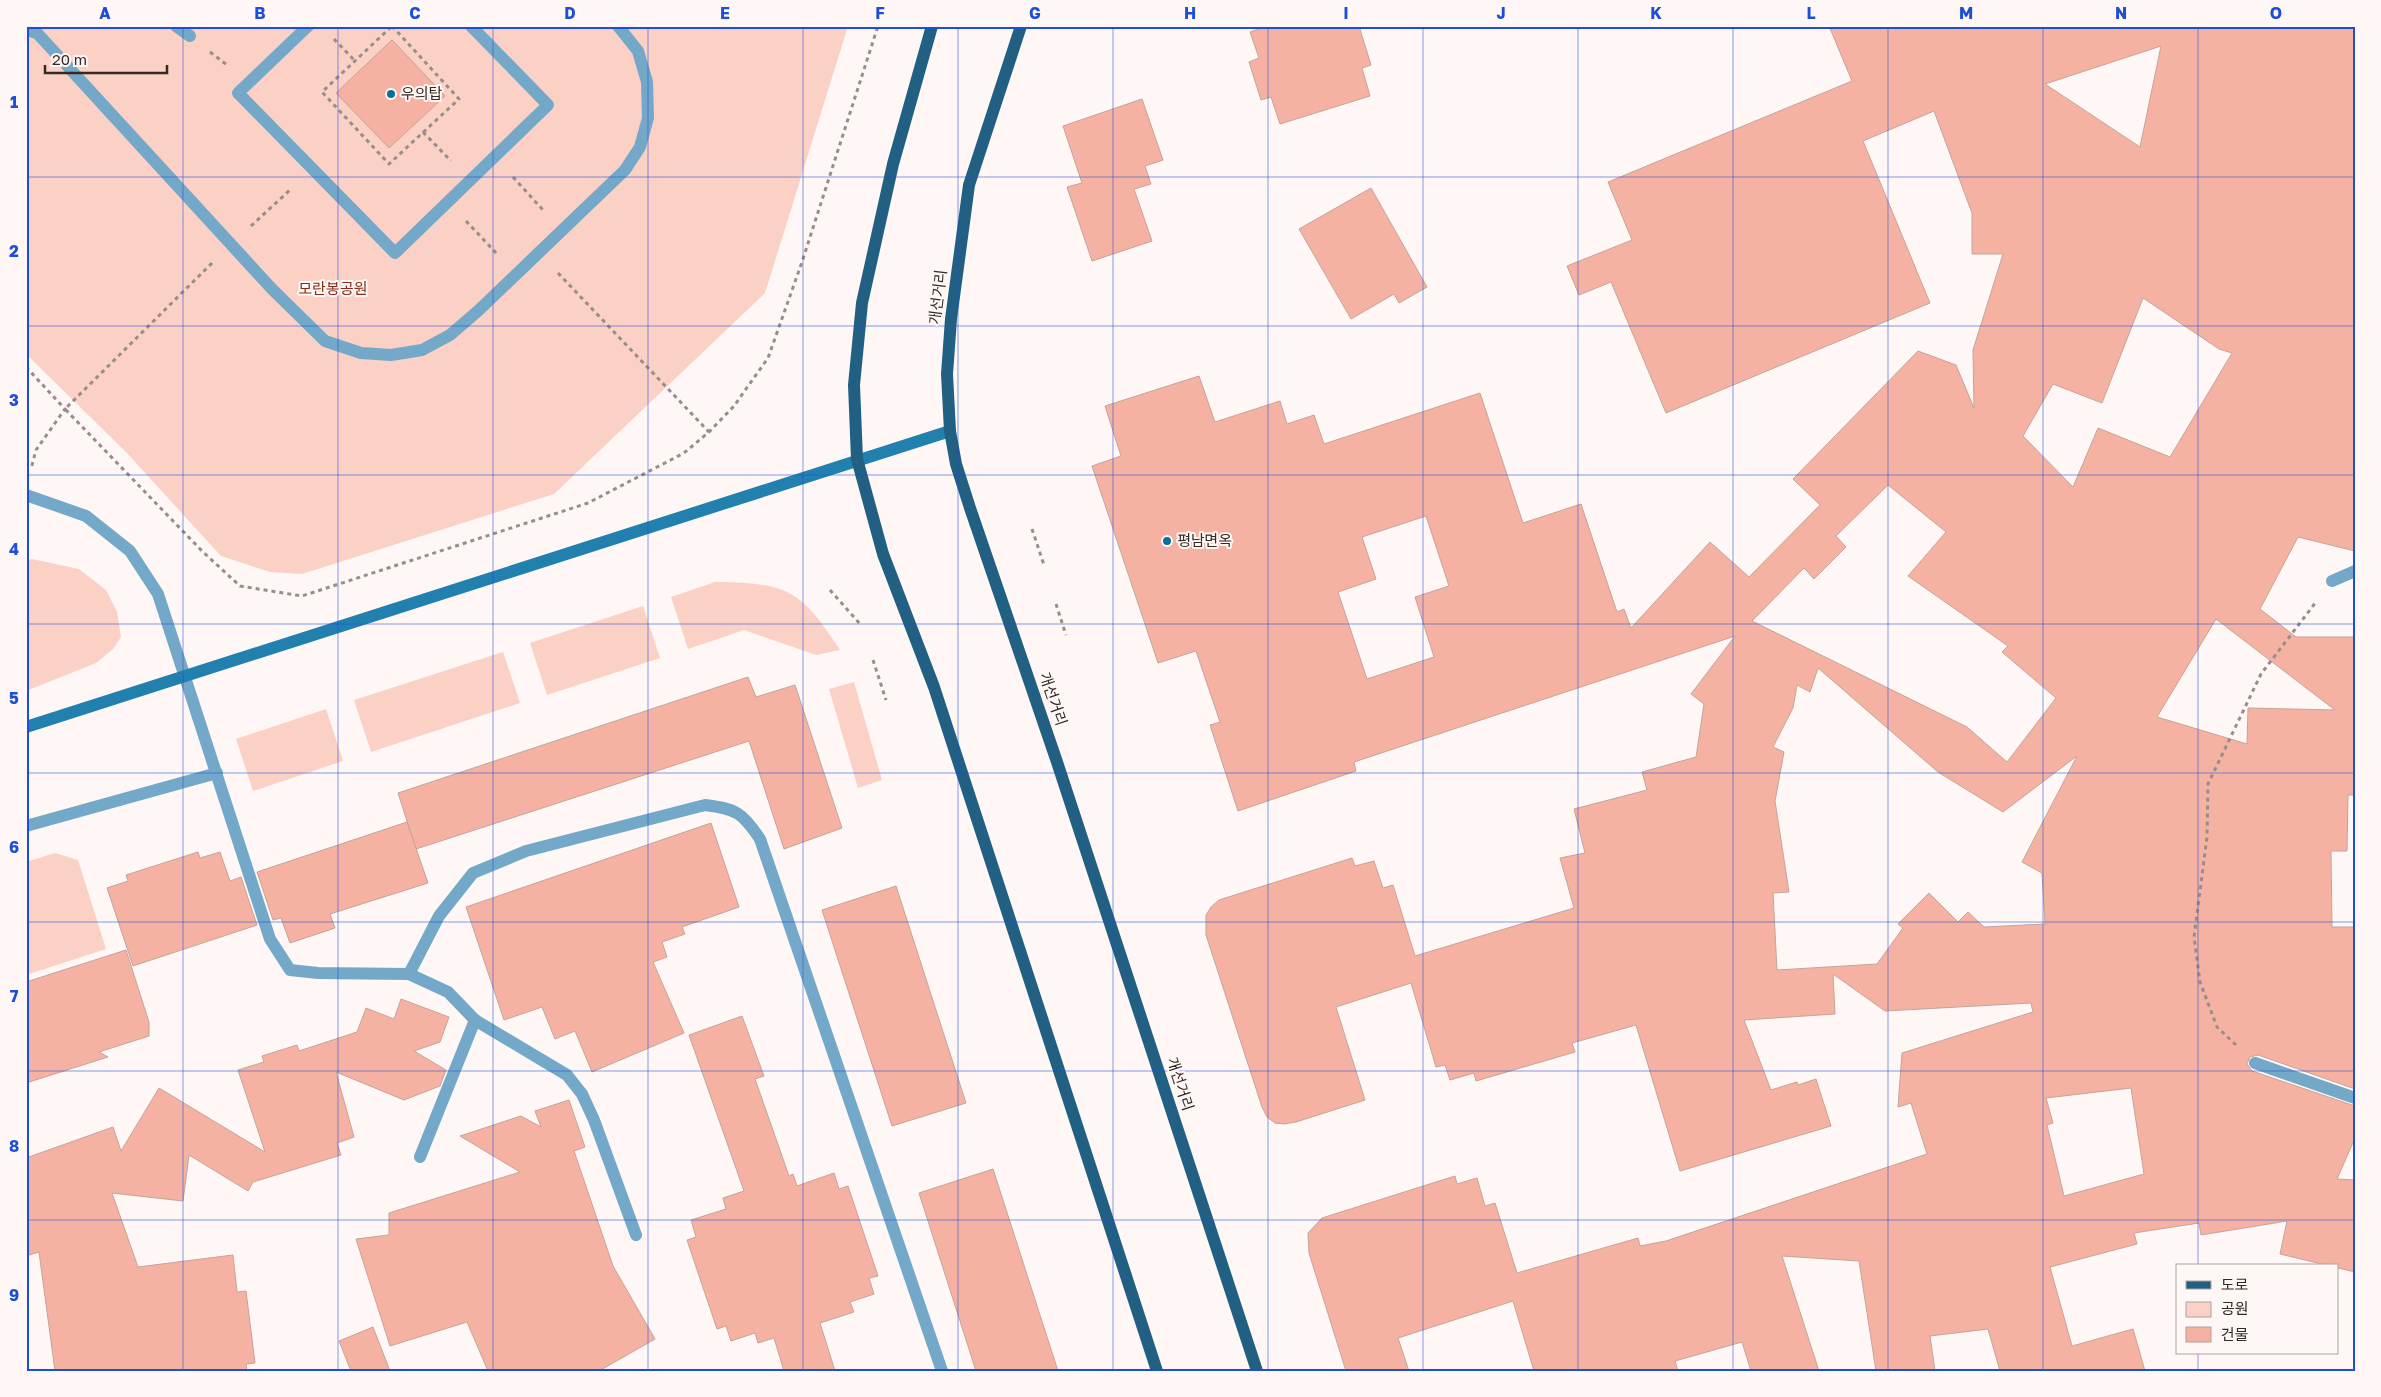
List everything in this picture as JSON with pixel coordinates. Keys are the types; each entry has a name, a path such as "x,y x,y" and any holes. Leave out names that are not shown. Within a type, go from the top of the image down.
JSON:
{"main road":[{"path":"932,26 893,164 862,303 854,384 857,459 883,554 934,687 1157,1371"},
{"name":"개선거리","path":"1021,26 969,186 951,320 947,374 950,431 956,464 970,508 1060,772 1257,1371"},
{"path":"26,727 661,525 857,459 950,431"}],"street":[{"path":"176,26 190,36"},
{"path":"308,26 238,93 395,253 548,105 471,26"},
{"path":"26,29 38,34 45,41 272,289 325,341 361,353 392,355 422,350 450,335 479,310 625,170 640,147 648,118 647,82 638,51 618,26"},
{"path":"26,495 86,516 130,551 158,594 187,677 270,939 290,970 318,973 409,974 448,992 475,1020 567,1075 582,1094 594,1120 636,1235"},
{"path":"2332,581 2355,571"},
{"path":"26,826 216,773"},
{"path":"409,974 438,916 473,873 526,851 705,805 732,808 749,824 760,839 942,1371"},
{"path":"420,1157 475,1020"},
{"path":"2254,1063 2355,1098"}],"path":[{"path":"392,26 460,99 423,132 389,164 322,92 392,26"},
{"path":"26,367 203,552 240,586 302,596 588,503 684,452 709,432 734,406 768,358 805,253 878,26"},
{"path":"328,33 355,61"},
{"path":"423,132 457,167"},
{"path":"510,174 544,210"},
{"path":"244,233 293,187"},
{"path":"463,218 504,262"},
{"path":"29,478 36,450 65,409 214,262"},
{"path":"554,268 709,432"},
{"path":"1032,529 1044,565"},
{"path":"2254,1063 2217,1027 2200,982 2194,937 2207,837 2208,784 2260,674 2332,581"},
{"path":"830,590 861,625"},
{"path":"1056,604 1066,635"},
{"path":"873,660 886,700"}],"green space":[{"name":"모란봉공원","path":"26,26 848,26 765,293 554,494 302,574 270,572 221,556 126,452 26,354"},
{"path":"32,559 79,569 106,590 117,612 121,637 113,649 96,663 26,691 26,561"},
{"path":"715,582 760,584 790,594 802,602 814,614 840,650 816,655 744,630 688,649 671,597"},
{"path":"643,606 660,658 547,695 530,643"},
{"path":"503,652 520,703 371,752 354,700"},
{"path":"854,682 882,780 858,788 829,689"},
{"path":"326,709 343,761 253,791 236,739"},
{"path":"55,853 78,860 106,949 26,975 26,862"}],"building":[{"path":"1267,26 1359,26 1371,65 1362,68 1370,96 1280,124 1271,97 1261,100 1249,62 1259,58 1250,32"},
{"path":"1829,26 2355,26 2355,551 2298,537 2260,609 2296,637 2355,637 2355,795 2348,795 2347,851 2331,851 2332,927 2355,927 2355,1089 2258,1055 2250,1057 2247,1064 2252,1071 2355,1106 2355,1138 2337,1179 2355,1180 2355,1272 2338,1268 2338,1264 2322,1264 2280,1254 2287,1221 2201,1235 2199,1223 2134,1233 2137,1244 2050,1267 2072,1346 2133,1329 2145,1371 2000,1371 1988,1329 1930,1336 1935,1371 1876,1371 1859,1261 1782,1256 1819,1371 1751,1371 1742,1342 1675,1361 1678,1371 1534,1371 1513,1301 1398,1338 1409,1371 1346,1371 1309,1253 1308,1233 1322,1218 1455,1176 1457,1184 1477,1178 1485,1206 1495,1203 1517,1273 1638,1238 1640,1246 1666,1241 1927,1154 1911,1103 1898,1107 1902,1053 2033,1012 2031,1003 1885,1011 1833,974 1835,1014 1744,1020 1771,1090 1797,1082 1798,1085 1816,1079 1831,1126 1680,1171 1636,1025 1572,1043 1575,1052 1476,1081 1474,1073 1450,1080 1445,1065 1436,1067 1411,983 1336,1007 1365,1100 1296,1122 1275,1123 1267,1117 1262,1107 1206,935 1206,915 1211,907 1219,900 1352,858 1355,866 1374,861 1383,888 1393,885 1415,956 1574,908 1560,858 1585,853 1574,809 1647,790 1642,772 1696,757 1704,704 1691,694 1735,636 1354,762 1356,771 1238,811 1210,725 1220,722 1196,651 1158,663 1092,466 1121,456 1105,406 1199,376 1215,422 1280,401 1287,424 1314,415 1324,444 1480,393 1523,523 1581,504 1617,612 1624,609 1631,628 1710,542 1749,577 1820,505 1793,479 1918,351 1956,365 1974,408 1973,350 2003,254 1972,254 1972,213 1934,111 1863,141 1930,303 1666,413 1611,282 1579,295 1567,266 1632,240 1608,182 1852,81","holes":["2161,46 2140,147 2045,84","2143,298 2219,349 2232,353 2170,457 2098,428 2073,487 2023,436 2053,384 2102,403","1888,485 1946,532 1908,576 2008,646 2002,652 2056,698 2007,762 1967,727 1752,621 1804,568 1814,579 1846,547 1836,536","1426,516 1449,586 1415,597 1434,657 1367,679 1338,592 1376,579 1362,537","2216,619 2335,710 2248,708 2247,744 2157,717","1818,668 1938,772 2003,812 2077,756 2022,862 2042,873 2045,924 1984,927 1968,912 1958,922 1929,893 1898,924 1903,928 1877,964 1777,970 1773,893 1789,892 1775,801 1784,752 1773,747 1793,708 1797,685 1810,692","2131,1088 2144,1174 2064,1196 2047,1125 2053,1123 2046,1098"]},
{"name":"우의탑","path":"392,40 445,96 389,148 336,93"},
{"path":"1142,99 1163,160 1145,166 1151,184 1134,189 1152,241 1092,261 1067,187 1082,183 1063,126"},
{"path":"1371,188 1427,287 1399,303 1394,294 1351,319 1299,229"},
{"path":"748,677 756,697 795,685 842,828 784,849 749,741 416,849 398,793"},
{"path":"407,822 428,883 330,914 335,928 290,943 281,918 273,920 257,872"},
{"path":"711,823 739,907 682,927 685,934 662,942 667,957 653,962 684,1033 592,1072 575,1031 555,1039 542,1007 504,1020 466,907"},
{"path":"198,852 200,858 220,852 230,881 241,877 257,925 133,966 107,888 128,881 126,875"},
{"path":"896,886 966,1103 892,1126 822,910"},
{"path":"126,950 149,1022 149,1036 99,1052 108,1057 26,1083 26,982"},
{"path":"401,999 449,1017 440,1042 414,1051 446,1070 440,1086 404,1100 336,1072 354,1137 337,1143 341,1155 253,1182 248,1191 189,1155 183,1201 112,1193 138,1267 233,1255 237,1292 246,1291 255,1363 246,1364 247,1371 55,1371 39,1252 26,1256 26,1158 113,1127 121,1151 159,1088 265,1152 238,1070 264,1062 262,1056 297,1045 299,1051 357,1032 366,1008 394,1019"},
{"path":"742,1016 764,1076 755,1079 789,1176 793,1174 797,1186 834,1173 839,1189 848,1186 878,1276 869,1278 874,1294 850,1302 854,1312 820,1323 835,1371 784,1371 774,1338 758,1343 755,1333 731,1341 726,1326 717,1329 687,1240 696,1237 691,1220 726,1209 723,1198 744,1191 689,1035"},
{"path":"569,1100 585,1147 574,1151 613,1266 655,1339 599,1371 488,1371 467,1322 390,1346 356,1239 389,1235 389,1213 520,1172 460,1136 521,1116 541,1127 535,1111"},
{"path":"993,1169 1058,1371 976,1371 919,1193"},
{"path":"373,1327 390,1371 351,1371 339,1341"}],"place":[{"name":"우의탑","path":"391,94"},
{"name":"평남면옥","path":"1167,541"}]}
